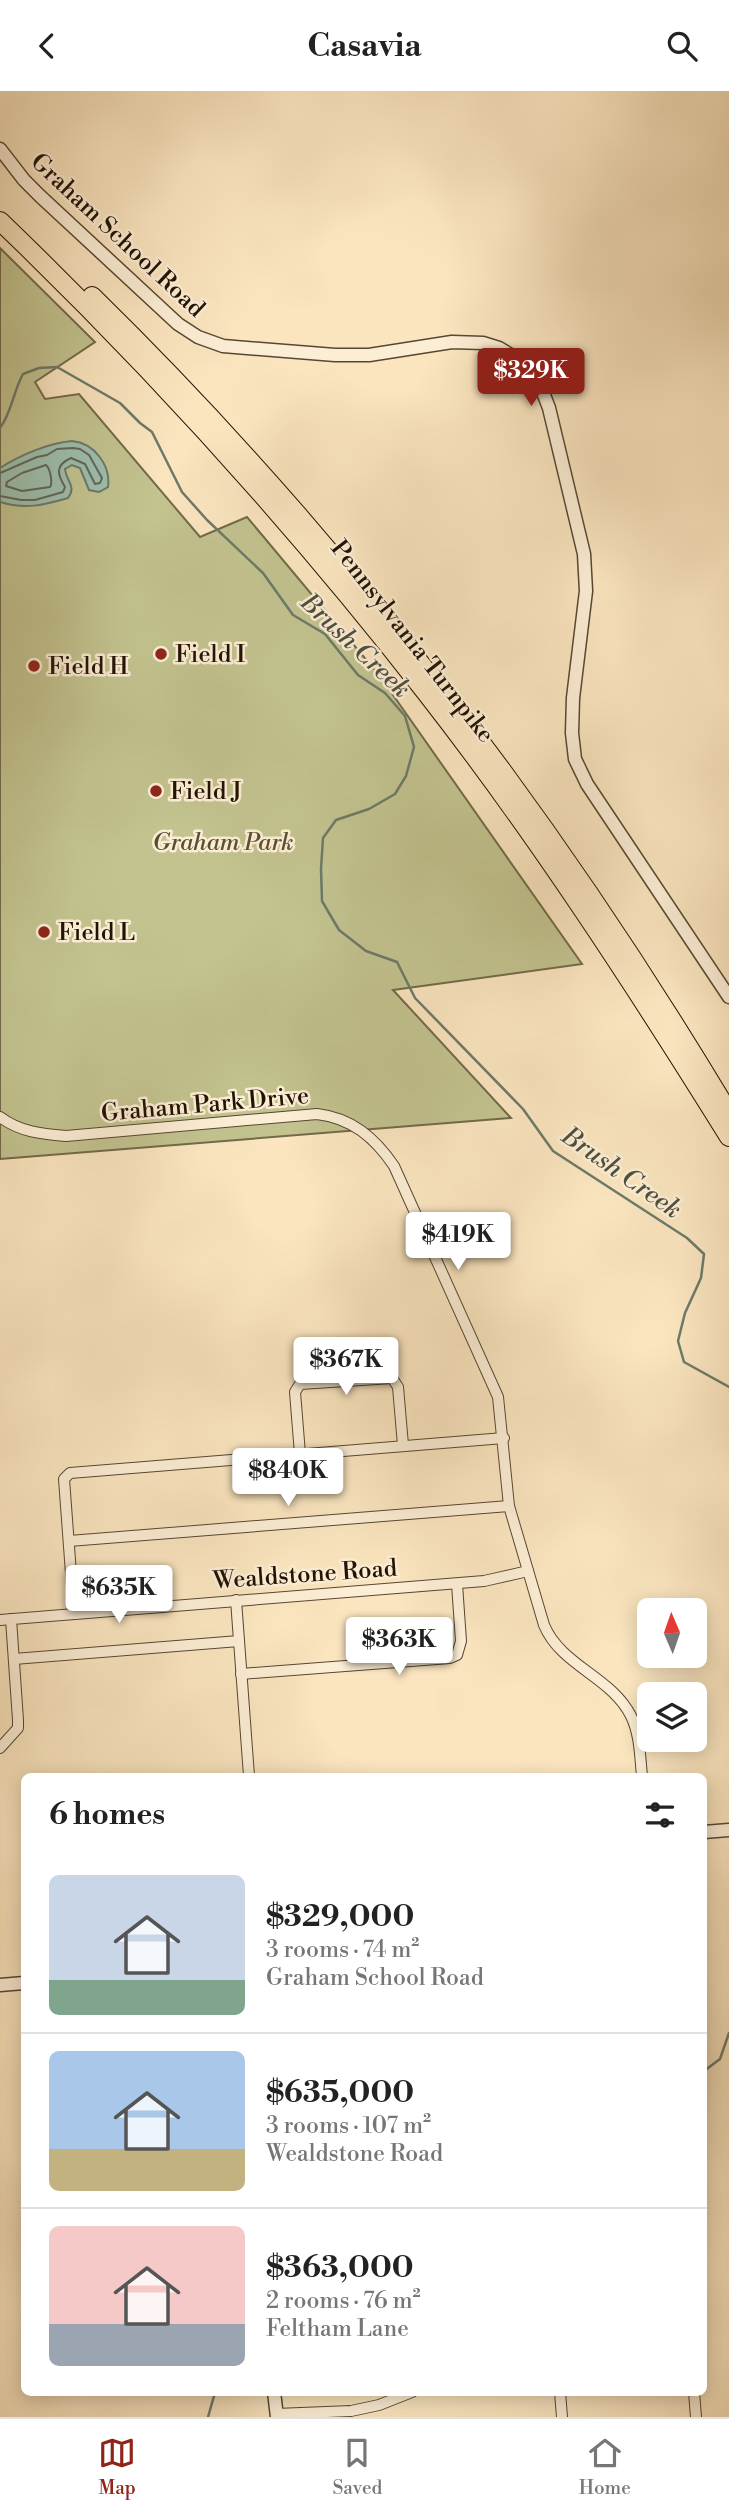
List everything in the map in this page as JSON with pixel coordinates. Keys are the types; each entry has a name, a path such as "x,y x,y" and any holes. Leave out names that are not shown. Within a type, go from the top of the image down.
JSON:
{"highway":[{"name":"Pennsylvania Turnpike","path":"0,206 139,342 273,485 397,635 515,788 680,1031 729,1113"},
{"name":"Pennsylvania Turnpike","path":"0,221 207,433 328,572 428,695 519,819 639,992 729,1137"}],"street":[{"name":"Graham School Road","path":"0,149 40,197 178,324 198,337 238,348 335,355 369,355 452,342 483,343 499,348 519,360 539,382 549,408 584,554 586,591 573,698 572,733 575,759 587,784 729,997"},
{"name":"Graham Park Drive","path":"0,1117 10,1125 36,1134 66,1136 317,1114 333,1116 359,1128 379,1144 394,1166 498,1397 509,1506 547,1634 566,1656 610,1689 627,1710 638,1739 642,1773"},
{"path":"300,1454 295,1392 300,1384 392,1378 398,1387 403,1445"},
{"path":"74,1614 64,1479 70,1473 503,1438"},
{"path":"69,1541 509,1506"},
{"name":"Wealdstone Road","path":"5,1619 457,1584 501,1579 528,1571"},
{"path":"241,1674 450,1658 457,1655 461,1641 457,1584"},
{"path":"236,1600 249,1773"},
{"path":"2,1742 18,1728 19,1720 14,1660 5,1619"},
{"path":"14,1660 239,1641"},
{"path":"707,1832 729,1830"},
{"path":"0,1985 21,1983"},
{"path":"274,2396 276,2416 351,2411 379,2406 403,2396"},
{"path":"560,2396 562,2417"},
{"path":"694,2396 696,2417"}],"green space":[{"name":"Graham Park","path":"0,248 95,342 35,382 45,399 79,394 200,537 247,517 379,675 582,964 393,990 511,1118 0,1159"}],"water":[{"path":"72,441 87,446 99,456 107,471 108,487 99,492 89,490 80,468 72,465 65,469 71,487 68,498 34,506 0,502 0,468 35,450"}],"waterway":[{"name":"Brush Creek","path":"0,428 23,374 39,368 57,367 120,403 152,432 182,492 207,520 263,573 293,615 325,634 358,675 385,693 405,716 414,747 406,776 395,794 369,809 336,820 323,838 322,901 339,930 366,951 397,962 415,998 523,1109 553,1151 687,1238 704,1254 701,1278 685,1313 678,1341 684,1362 729,1387"},
{"path":"707,2069 720,2059 729,2033"},
{"path":"208,2417 214,2396"}],"place":[{"name":"Field I","path":"161,654"},
{"name":"Field H","path":"34,666"},
{"name":"Field J","path":"156,791"},
{"name":"Field L","path":"44,932"}]}
